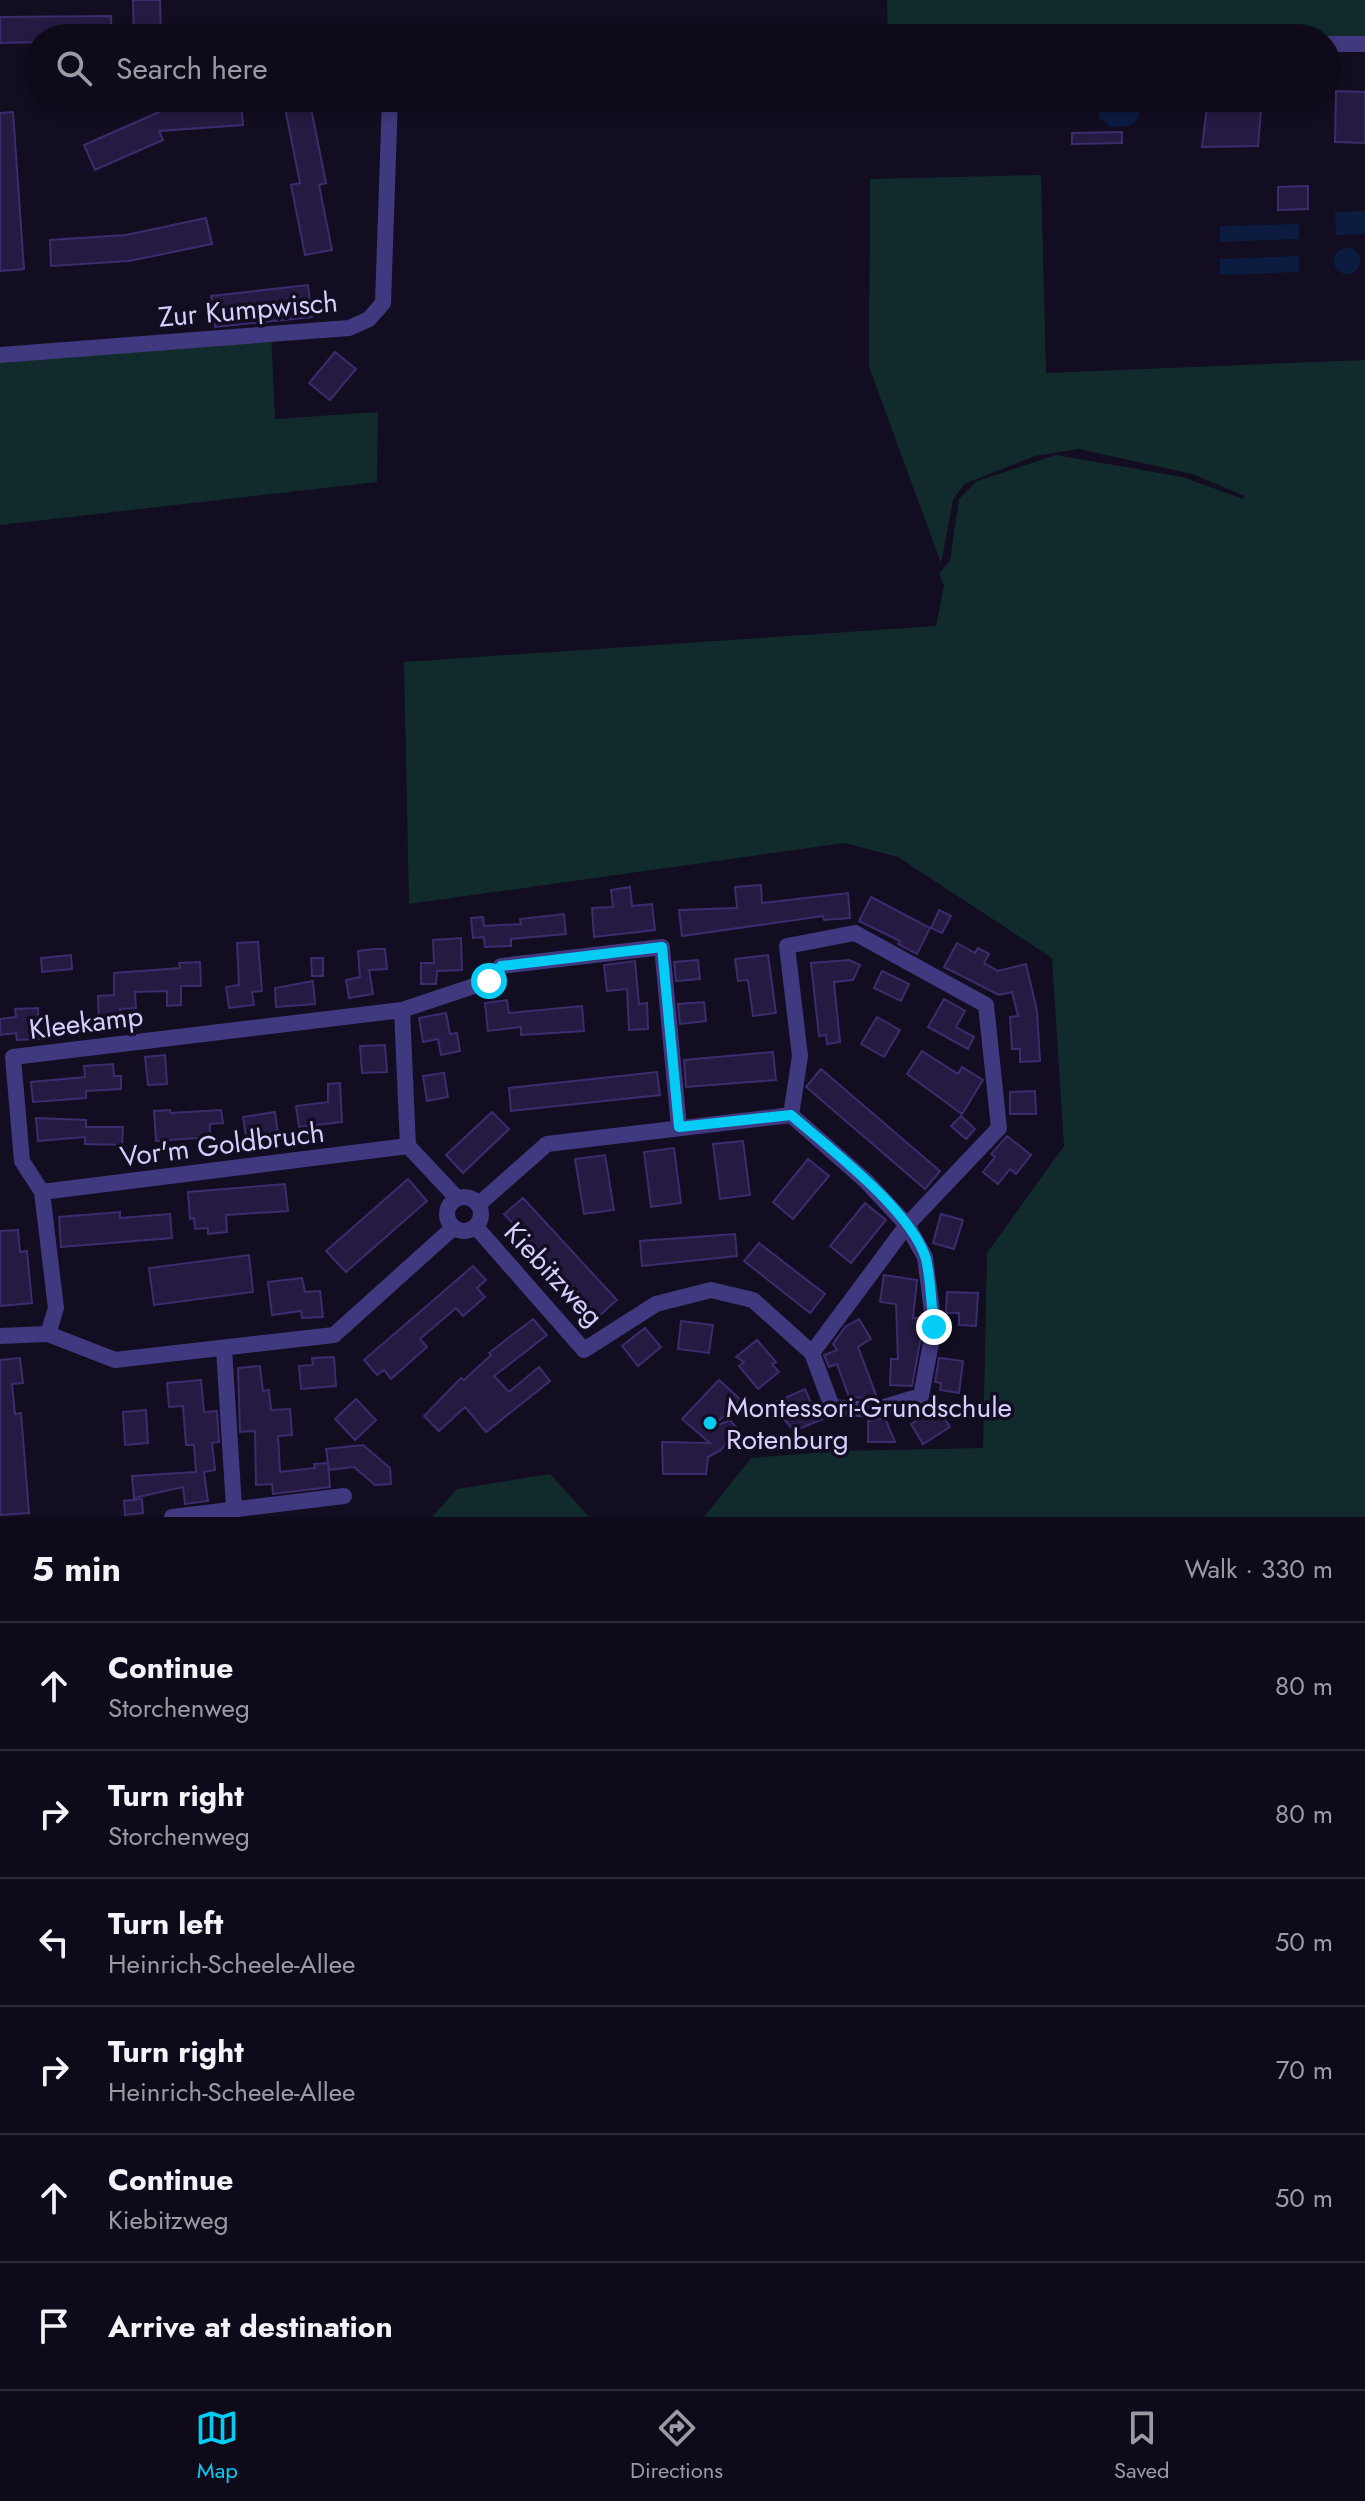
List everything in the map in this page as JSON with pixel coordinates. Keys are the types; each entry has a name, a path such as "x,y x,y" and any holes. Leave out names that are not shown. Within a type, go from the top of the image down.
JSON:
{"street":[{"path":"1341,44 1365,44"},
{"name":"Zur Kumpwisch","path":"0,355 335,329 369,319 383,303 390,112"},
{"path":"791,1115 800,1056 787,946 855,933 986,1005 999,1128 907,1225 812,1353"},
{"path":"453,1228 465,1231 476,1227 482,1215 479,1204 472,1198 457,1198 408,1146 402,1010 489,981 501,966 662,947 679,1127"},
{"name":"Kleekamp","path":"48,1334 56,1308 42,1192 22,1161 13,1057 402,1010"},
{"path":"479,1204 547,1144 791,1115 866,1181 907,1225"},
{"name":"Vor'm Goldbruch","path":"42,1192 408,1146"},
{"path":"453,1228 447,1213 457,1198"},
{"name":"Kiebitzweg","path":"476,1227 584,1350 656,1304 711,1290 753,1300 812,1353 832,1407 874,1410 921,1396 934,1327 925,1257 907,1225"},
{"path":"0,1336 48,1334 115,1360 334,1335 453,1228"},
{"path":"224,1349 234,1507"},
{"path":"172,1517 234,1507 344,1496"}],"green space":[{"path":"887,0 1365,0 1365,38 1341,38 1341,24 888,24"},
{"path":"1041,175 1046,373 1365,360 1365,1517 704,1517 751,1458 838,1451 983,1448 987,1253 1064,1146 1052,958 898,857 845,843 409,904 404,662 936,626 944,585 939,573 950,561 959,499 977,481 1056,455 1183,477 1243,499 1245,496 1192,474 1079,449 1035,456 964,484 953,500 941,563 869,367 870,179"},
{"path":"271,332 275,419 378,412 377,482 0,525 0,358"},
{"path":"550,1474 589,1517 432,1517 457,1489"}],"water":[{"path":"1099,112 1140,112 1130,126 1110,127 1099,117"},
{"path":"1365,211 1365,234 1336,235 1335,212"},
{"path":"1299,224 1299,239 1220,242 1220,226"},
{"path":"1347,248 1356,252 1360,261 1356,270 1347,274 1338,270 1334,261 1338,252"},
{"path":"1299,256 1299,272 1220,275 1220,259"}],"building":[{"path":"133,0 160,0 161,24 134,24"},
{"path":"111,16 111,24 24,24 24,42 0,43 0,17"},
{"path":"1341,91 1365,92 1365,143 1335,142 1336,112 1341,112"},
{"path":"13,112 24,269 0,271 0,113"},
{"path":"159,112 242,112 243,125 159,131 163,140 95,170 84,145"},
{"path":"286,112 312,112 326,183 319,185 332,250 305,255 291,185 300,183"},
{"path":"1206,112 1261,112 1258,146 1202,147"},
{"path":"1122,132 1122,143 1072,144 1072,133"},
{"path":"1308,186 1308,209 1278,210 1278,187"},
{"path":"206,218 212,244 129,261 51,266 50,240 126,235"},
{"path":"308,285 312,317 215,327 211,296"},
{"path":"335,352 356,369 330,400 309,383"},
{"path":"761,885 762,903 848,893 850,918 824,920 823,916 682,936 679,910 737,908 735,887"},
{"path":"630,887 632,906 652,904 655,930 594,937 592,908 613,907 611,890"},
{"path":"871,897 930,928 917,954 898,944 900,941 859,921"},
{"path":"939,910 951,916 942,933 931,928"},
{"path":"564,914 566,934 511,939 511,946 485,947 484,937 473,938 471,918 483,917 484,926 521,924 520,919"},
{"path":"461,938 462,970 437,971 436,984 421,984 421,963 434,963 433,940"},
{"path":"258,942 262,991 252,992 254,1005 229,1008 226,987 239,985 237,943"},
{"path":"957,943 975,953 978,948 989,954 984,963 998,971 1026,964 1037,1011 1040,1061 1020,1062 1020,1049 1012,1049 1010,1017 1018,1016 1012,992 999,995 944,967"},
{"path":"385,949 387,969 369,970 373,994 349,998 346,980 360,977 358,951"},
{"path":"71,955 72,969 42,972 41,958"},
{"path":"768,955 776,1013 753,1016 748,980 738,981 735,959"},
{"path":"311,958 323,958 323,976 312,976"},
{"path":"698,960 700,979 676,981 674,962"},
{"path":"849,960 860,965 853,980 834,982 840,1042 827,1044 826,1035 819,1036 811,963"},
{"path":"635,961 639,1004 647,1003 648,1029 629,1030 627,989 607,991 604,965"},
{"path":"200,962 201,986 181,986 181,1005 167,1006 167,991 135,992 136,1008 120,1009 120,1024 99,1025 98,996 114,995 114,973 180,968 179,963"},
{"path":"882,971 909,984 901,1001 874,988"},
{"path":"313,981 315,1004 276,1007 275,988"},
{"path":"944,999 965,1011 956,1027 974,1037 968,1049 928,1027"},
{"path":"507,1000 509,1013 582,1006 584,1031 521,1035 521,1027 488,1031 485,1003"},
{"path":"704,1002 706,1021 680,1024 678,1004"},
{"path":"38,1008 39,1039 17,1040 16,1033 0,1035 0,1019 16,1017 15,1009"},
{"path":"446,1013 450,1034 457,1033 460,1051 441,1055 438,1039 423,1042 419,1018"},
{"path":"877,1017 900,1030 884,1057 861,1044"},
{"path":"385,1045 387,1072 362,1073 360,1046"},
{"path":"922,1051 958,1074 962,1067 983,1080 962,1114 907,1074"},
{"path":"773,1052 776,1080 686,1087 684,1060"},
{"path":"165,1055 167,1084 148,1085 145,1057"},
{"path":"113,1064 114,1076 121,1076 121,1089 86,1091 86,1098 33,1102 31,1082 85,1077 84,1066"},
{"path":"821,1069 940,1171 925,1189 806,1087"},
{"path":"657,1072 660,1095 511,1111 509,1088"},
{"path":"444,1073 448,1097 427,1101 423,1076"},
{"path":"340,1083 342,1122 299,1127 296,1106 328,1102 328,1084"},
{"path":"1035,1091 1036,1114 1010,1114 1010,1092"},
{"path":"170,1110 170,1113 221,1110 223,1123 210,1124 210,1137 156,1141 154,1111"},
{"path":"275,1112 278,1133 246,1137 243,1117"},
{"path":"492,1112 509,1129 463,1173 446,1155"},
{"path":"961,1116 975,1129 966,1139 951,1126"},
{"path":"36,1118 86,1120 86,1127 123,1127 122,1145 85,1144 85,1137 38,1141"},
{"path":"1007,1136 1031,1155 1016,1174 1010,1169 998,1184 983,1172 995,1157 991,1154"},
{"path":"743,1141 750,1195 720,1199 713,1144"},
{"path":"674,1148 681,1203 651,1207 644,1152"},
{"path":"605,1155 614,1210 584,1214 575,1159"},
{"path":"808,1159 829,1176 793,1219 773,1202"},
{"path":"408,1179 427,1201 346,1272 326,1251"},
{"path":"285,1184 288,1211 226,1215 227,1232 208,1234 208,1228 195,1229 194,1218 190,1219 188,1192"},
{"path":"523,1198 617,1300 599,1316 504,1214"},
{"path":"865,1203 886,1220 851,1263 830,1246"},
{"path":"120,1212 120,1218 170,1214 172,1238 61,1247 59,1217"},
{"path":"941,1214 963,1220 954,1249 933,1243"},
{"path":"18,1230 20,1252 27,1251 32,1303 0,1306 0,1231"},
{"path":"735,1234 737,1256 642,1266 640,1241"},
{"path":"759,1243 825,1294 810,1313 744,1261"},
{"path":"249,1255 253,1292 154,1305 149,1268"},
{"path":"473,1266 486,1280 477,1288 485,1297 463,1316 456,1308 420,1339 427,1347 391,1379 384,1370 377,1375 364,1360"},
{"path":"884,1275 917,1280 913,1318 920,1318 921,1337 912,1386 890,1385 891,1359 898,1359 896,1304 880,1302"},
{"path":"302,1278 305,1292 320,1291 323,1317 302,1318 301,1311 272,1315 268,1282"},
{"path":"947,1292 978,1293 976,1326 959,1325 959,1313 946,1313"},
{"path":"533,1319 547,1335 494,1376 509,1392 539,1367 550,1381 486,1432 465,1407 439,1431 424,1416 461,1378 464,1380 491,1355 489,1353"},
{"path":"859,1319 871,1339 858,1347 876,1395 867,1398 849,1397 837,1364 829,1367 824,1355 837,1350 833,1344 845,1327"},
{"path":"681,1321 713,1325 709,1353 678,1349"},
{"path":"645,1328 661,1347 638,1366 622,1346"},
{"path":"757,1340 776,1362 772,1364 779,1372 758,1389 739,1366 744,1362 736,1357"},
{"path":"334,1357 336,1386 301,1389 299,1366 313,1365 312,1358"},
{"path":"20,1358 23,1383 12,1384 15,1414 21,1413 29,1513 0,1515 0,1360"},
{"path":"939,1358 963,1361 959,1393 940,1390 941,1383 935,1382"},
{"path":"260,1366 263,1391 269,1390 271,1410 290,1409 292,1435 278,1436 280,1472 315,1468 314,1464 328,1463 330,1487 273,1494 272,1484 256,1485 255,1431 240,1432 238,1368"},
{"path":"201,1380 204,1412 217,1411 219,1442 212,1443 215,1470 204,1472 208,1501 185,1504 183,1487 134,1498 132,1476 196,1472 194,1445 186,1445 183,1406 169,1407 167,1383"},
{"name":"Montessori-Grundschule Rotenburg","path":"719,1380 741,1400 711,1428 730,1420 737,1428 721,1450 708,1457 706,1474 663,1474 662,1442 710,1443 682,1419"},
{"path":"805,1389 817,1417 814,1418 823,1419 794,1431 771,1404"},
{"path":"356,1399 376,1420 355,1440 335,1419"},
{"path":"937,1407 950,1427 923,1444 911,1424"},
{"path":"146,1410 148,1443 125,1445 123,1412"},
{"path":"885,1418 895,1442 868,1442 868,1421"},
{"path":"363,1445 390,1468 391,1484 375,1485 354,1467 329,1470 326,1449"},
{"path":"142,1499 143,1513 125,1515 124,1501"}],"place":[{"name":"Montessori-Grundschule Rotenburg","path":"710,1423"}],"route":[{"path":"489,981 501,966 662,947 679,1127 791,1115 866,1181 907,1225 925,1257 934,1327"}]}
